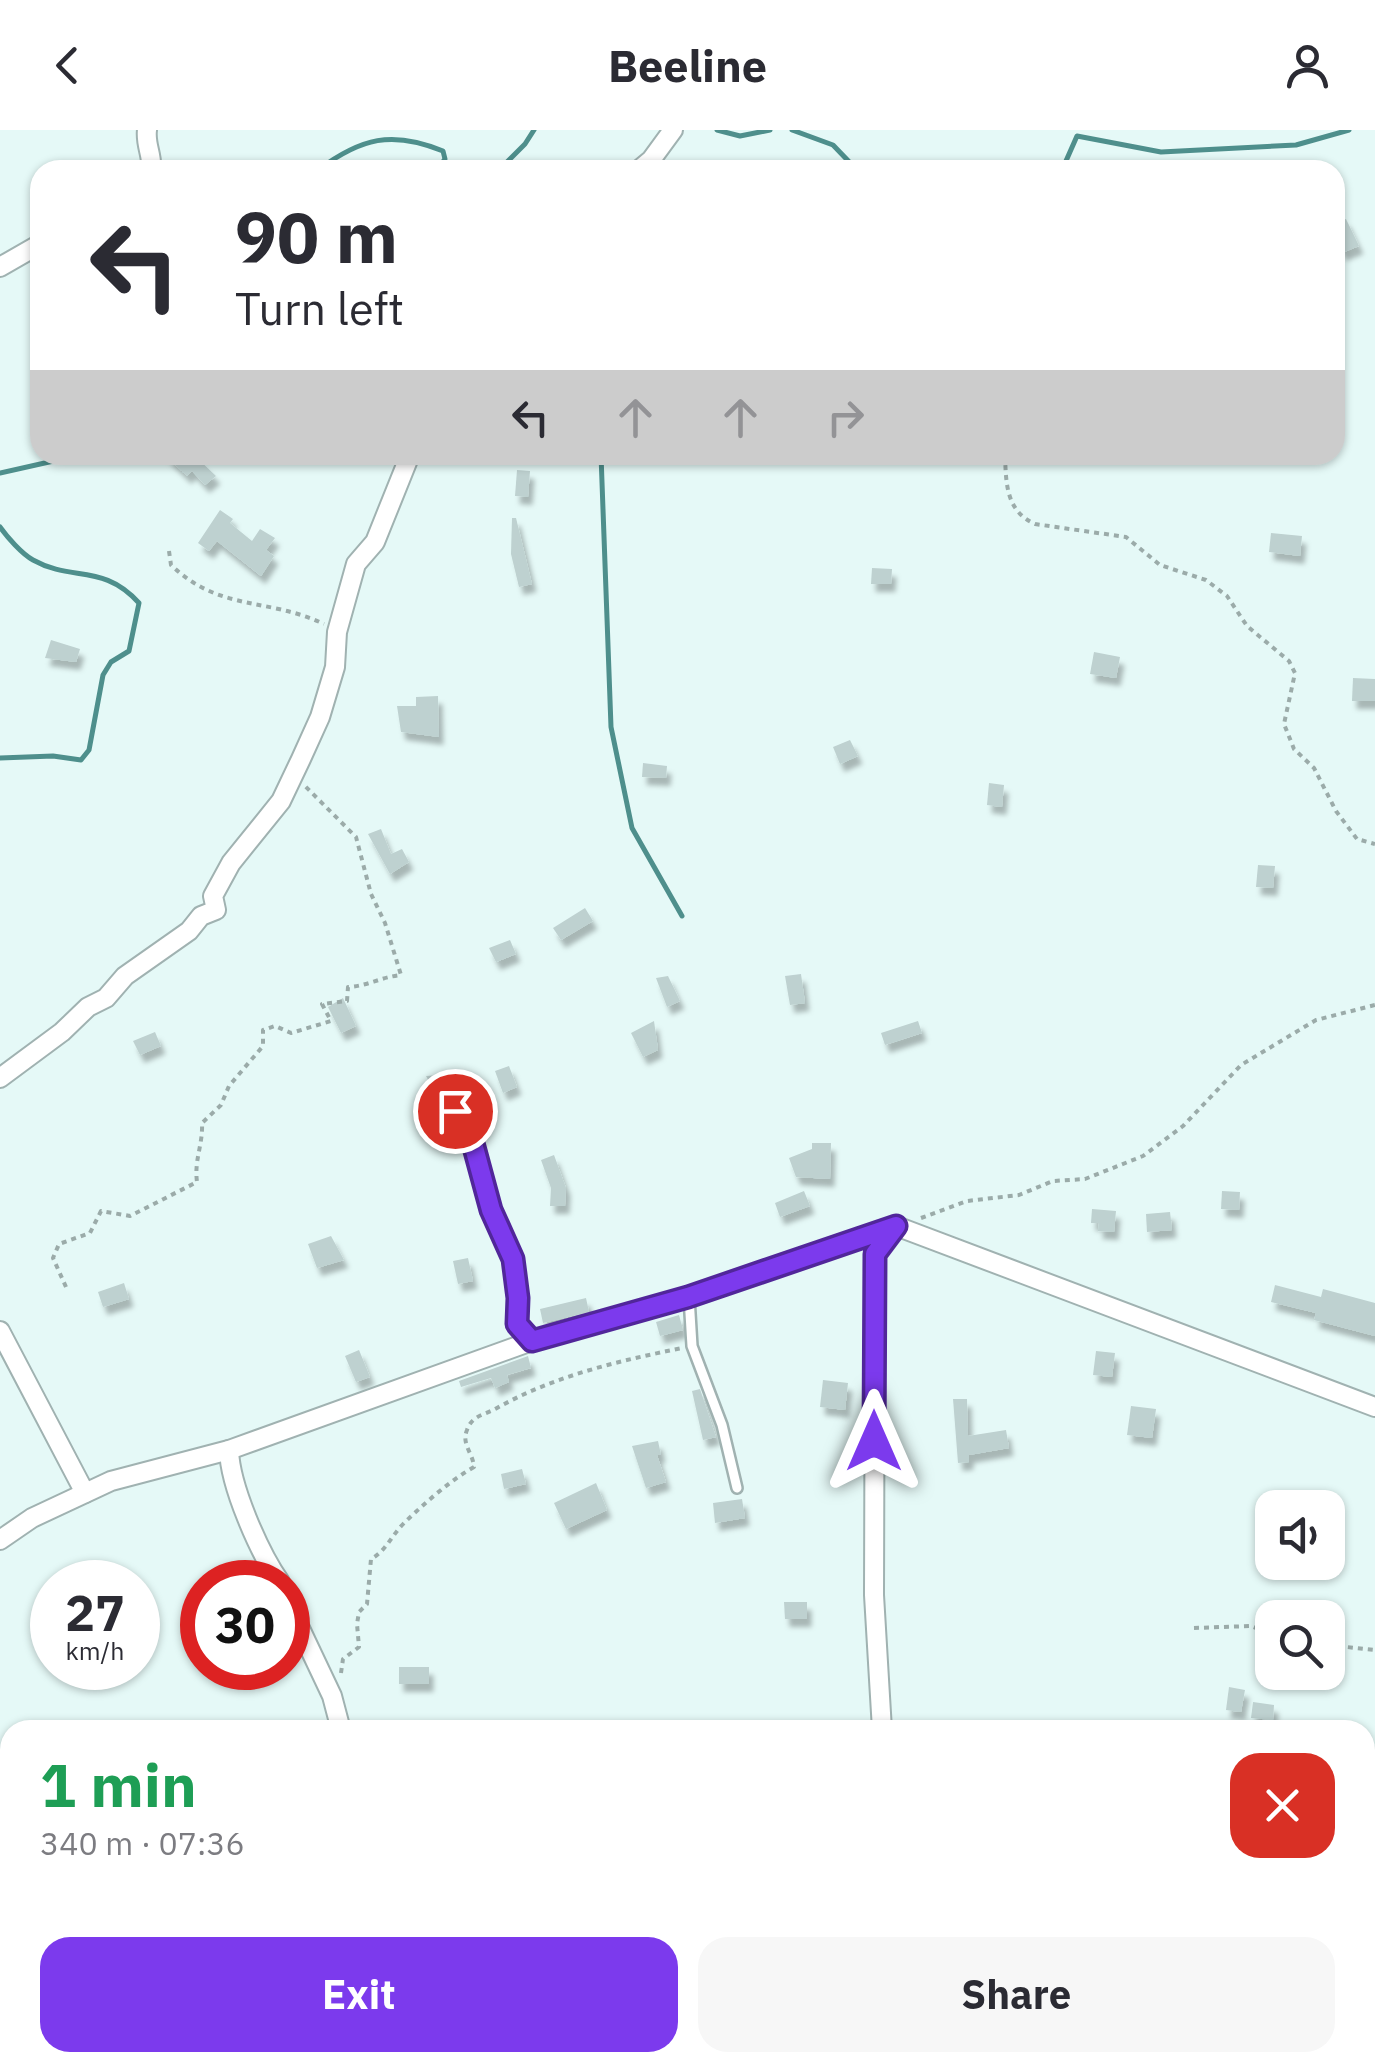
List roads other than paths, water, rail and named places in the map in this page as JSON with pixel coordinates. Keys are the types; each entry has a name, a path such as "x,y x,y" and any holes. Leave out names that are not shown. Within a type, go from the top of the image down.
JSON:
{"street":[{"path":"147,130 152,160"},
{"path":"651,160 673,130"},
{"path":"0,268 30,250"},
{"path":"0,1078 62,1032 88,1006 106,998 125,976 189,931 201,916 216,910 213,896 231,864 280,801 320,717 336,666 337,632 356,564 375,542 406,465"},
{"path":"881,1720 874,1594 875,1254 896,1226"},
{"path":"0,1540 32,1518 111,1481 229,1450 532,1341 688,1297 896,1226 1375,1406"},
{"path":"0,1330 85,1493"},
{"path":"229,1450 230,1470 241,1508 265,1560"},
{"path":"310,1650 339,1720"}],"lane":[{"path":"455,1111 468,1125 491,1210 513,1259 517,1324 532,1341"},
{"path":"688,1297 692,1346 722,1425 737,1488"}],"waterway":[{"path":"509,160 534,130"},
{"path":"717,130 740,136 770,130"},
{"path":"792,130 833,145 847,160"},
{"path":"1066,160 1077,136 1161,152 1296,145 1349,130"},
{"path":"333,160 363,144 392,139 443,151 444,160"},
{"path":"0,473 36,465"},
{"path":"601,465 611,727 632,828 682,916"},
{"path":"0,527 33,560 47,567 113,582 139,603 129,651 111,662 103,675 89,750 81,760 53,756 0,758"}]}
